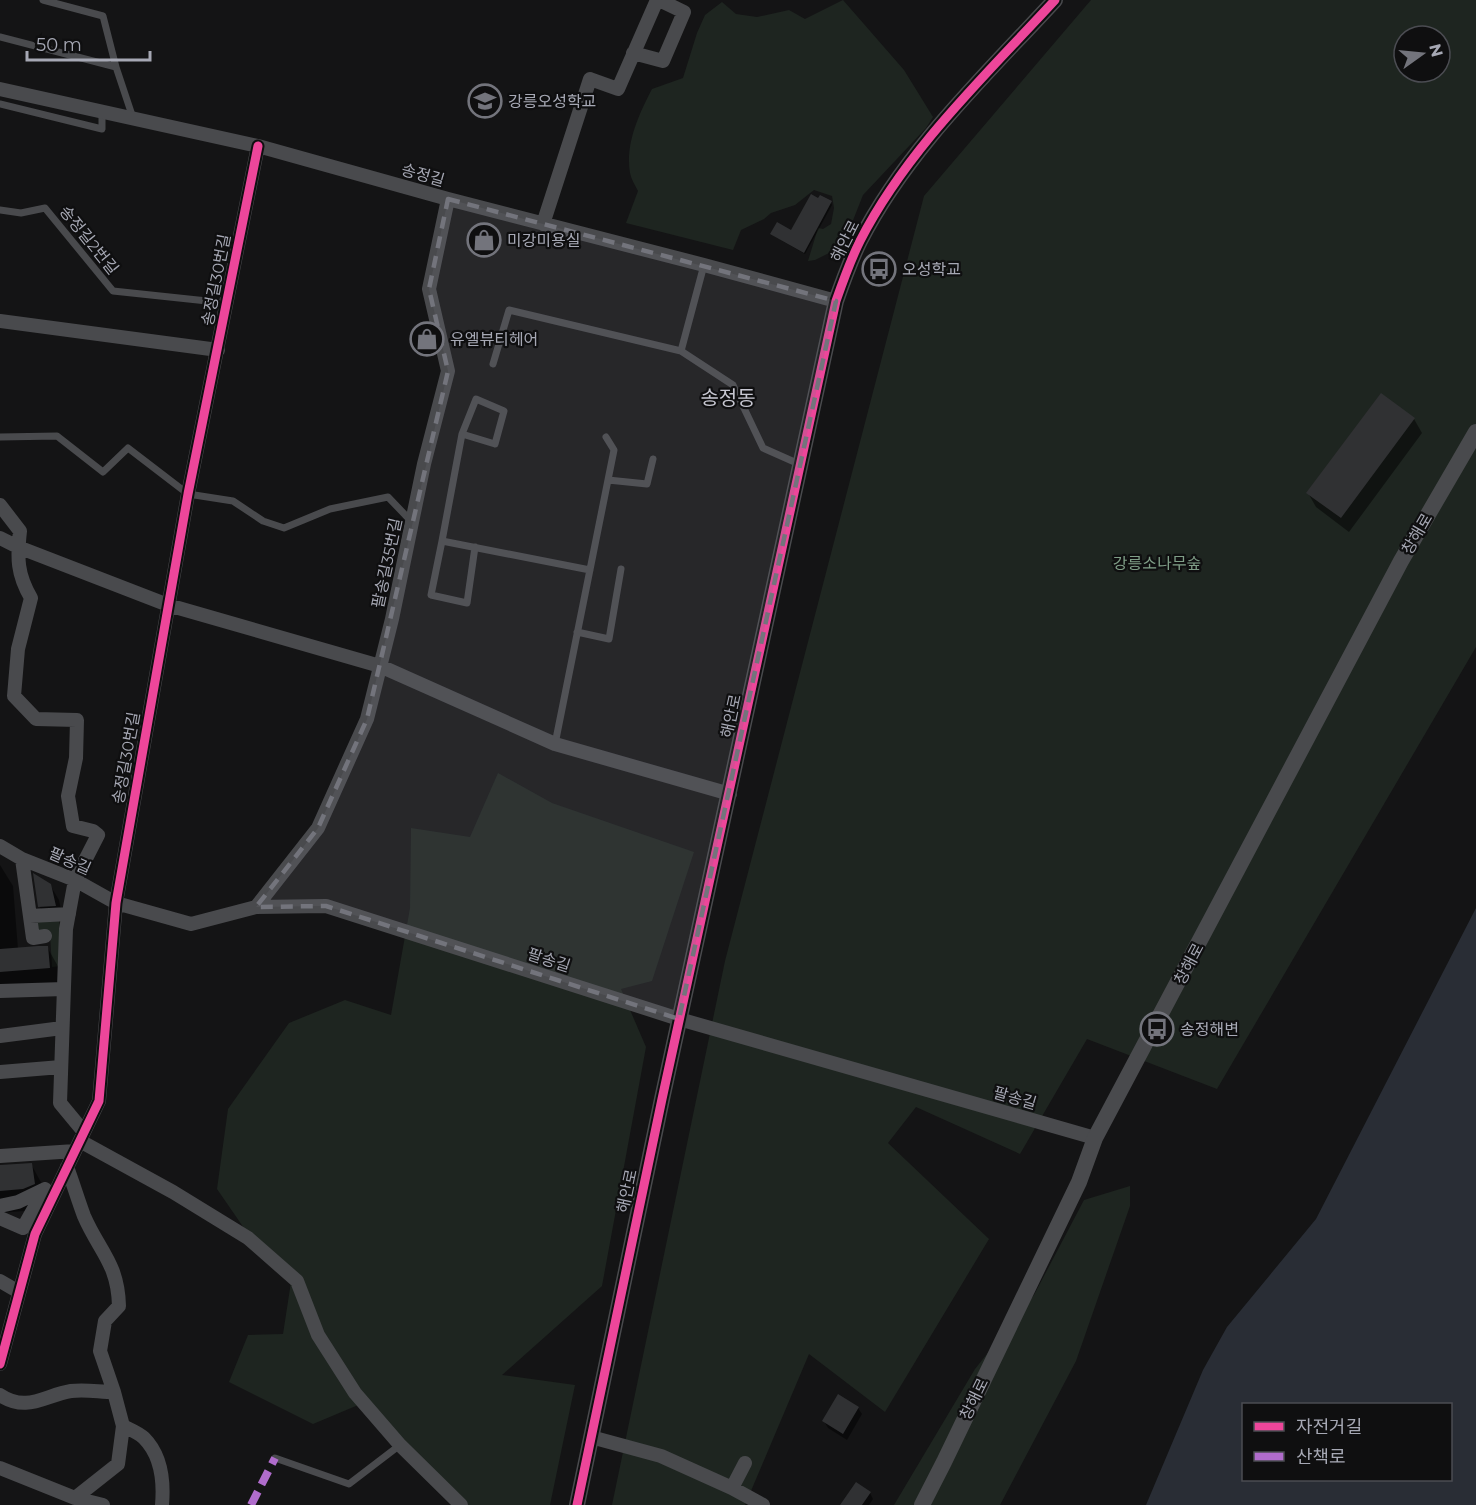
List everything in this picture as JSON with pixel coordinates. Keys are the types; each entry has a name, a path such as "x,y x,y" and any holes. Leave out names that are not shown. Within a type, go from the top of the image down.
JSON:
{"street":[{"path":"543,224 590,79 618,89 633,52 658,0 684,12 663,61 633,52"},
{"name":"해안로","path":"577,1505 679,1019 836,301 861,240 909,165 954,111 1055,0"},
{"name":"송정길","path":"0,88 258,146 448,199 704,264 836,301"},
{"name":"송정길30번길","path":"0,1364 35,1234 99,1101 116,903 188,494 258,146"},
{"name":"팔송길35번길","path":"256,907 318,828 367,719 392,619 424,464 448,371 429,289 448,199"},
{"path":"0,321 218,350"},
{"name":"창해로","path":"922,1505 1079,1182 1095,1138 1401,561 1476,432"},
{"path":"0,505 20,531 17,558 21,582 31,598 18,649 14,696 36,719 77,720 76,758 68,796 73,826 93,831 98,835 75,880 66,929 60,1103 80,1141 173,1192 248,1238 297,1281 318,1335 355,1393 400,1445 461,1505"},
{"path":"0,538 168,605 380,666 555,744 730,794"},
{"name":"팔송길","path":"0,846 22,859 75,880 116,903 191,924 256,907 326,906 679,1019 1095,1138"},
{"path":"22,859 33,938 45,936"},
{"path":"30,916 69,914"},
{"path":"0,991 64,989"},
{"path":"0,1036 62,1028"},
{"path":"0,1072 61,1067"},
{"path":"0,1156 80,1141"},
{"path":"67,1167 85,1217 112,1266 118,1293 119,1306 105,1322 100,1351 123,1426 118,1464 75,1498"},
{"path":"0,1206 18,1202 60,1182"},
{"path":"0,1218 23,1227 45,1189"},
{"path":"0,1281 19,1292"},
{"path":"0,1395 6,1399 29,1404 71,1391 114,1392"},
{"path":"123,1426 143,1437 154,1453 164,1487 162,1505"},
{"path":"591,1437 661,1456 732,1488 763,1505"},
{"path":"732,1488 745,1463"},
{"path":"0,1468 75,1498 103,1505"}],"lane":[{"path":"43,0 62,3 103,16 116,67 133,118"},
{"path":"0,37 116,67"},
{"path":"0,104 102,129 102,112"},
{"name":"송정길2번길","path":"0,210 21,213 45,208 113,291 227,303"},
{"path":"681,351 704,264"},
{"path":"493,364 509,310 681,351 733,385 763,448 799,464"},
{"path":"462,434 495,444 504,411 476,399 462,434 431,594 467,603 475,547"},
{"path":"0,437 57,436 102,472 128,448 188,494 233,501 263,521 284,528 330,509 388,497 412,522"},
{"path":"555,744 614,450 606,437"},
{"path":"608,480 647,484 653,459"},
{"path":"442,541 590,570"},
{"path":"578,632 609,639 621,569"},
{"path":"274,1458 349,1484 400,1445"}],"highlighted area":[{"path":"448,199 836,301 679,1019 326,906 256,907 318,828 367,719 448,371 429,289"}],"green space":[{"path":"843,0 904,70 933,117 926,128 863,195 848,233 839,248 808,261 818,228 823,229 831,224 834,208 832,196 814,190 795,205 771,213 741,230 733,250 626,223 638,191 631,175 629,162 631,140 638,119 652,89 683,78 705,15 722,2 736,14 757,17 789,10 805,19"},
{"name":"강릉소나무숲","path":"1091,0 1476,0 1476,647 1217,1089 1087,1039 1020,1154 916,1107 888,1143 989,1239 885,1412 809,1354 745,1505 612,1505 725,961 924,196"},
{"path":"498,773 552,803 694,852 652,981 621,989 646,1047 602,1286 502,1375 575,1385 550,1505 456,1505 363,1403 313,1424 229,1382 248,1335 283,1334 291,1282 257,1247 217,1189 228,1109 289,1023 345,1000 391,1015 410,908 411,828 470,837"},
{"path":"59,919 63,966 52,967 50,934 37,935 36,920"},
{"path":"1130,1186 1130,1206 1076,1361 1000,1505 894,1505 975,1369 1034,1295 1084,1200"}],"shaded area":[{"path":"1476,908 1476,1505 1146,1505 1203,1370 1227,1327 1316,1219"}],"building":[{"path":"811,194 818,198 820,195 832,201 804,253 770,234 777,222 791,230"},
{"path":"1381,393 1415,418 1341,518 1306,493"},
{"path":"33,873 51,884 56,906 38,907"},
{"path":"48,946 50,968 0,972 0,949"},
{"path":"32,1163 35,1184 23,1189 0,1191 0,1165"},
{"path":"838,1394 859,1407 843,1434 822,1421"},
{"path":"856,1482 871,1492 862,1505 840,1505"}],"marked path":[{"path":"251,1505 275,1458"}],"cycle path":[{"path":"577,1505 662,1099 836,301 860,241 879,207 901,175 949,114 1055,0"},
{"path":"0,1364 35,1234 99,1101 116,903 188,494 258,146"}],"place":[{"name":"강릉오성학교","path":"485,101"},
{"name":"미강미용실","path":"484,240"},
{"name":"오성학교","path":"879,269"},
{"name":"유엘뷰티헤어","path":"427,339"},
{"name":"송정해변","path":"1157,1029"}],"district":[{"name":"송정동","path":"728,398"}]}
